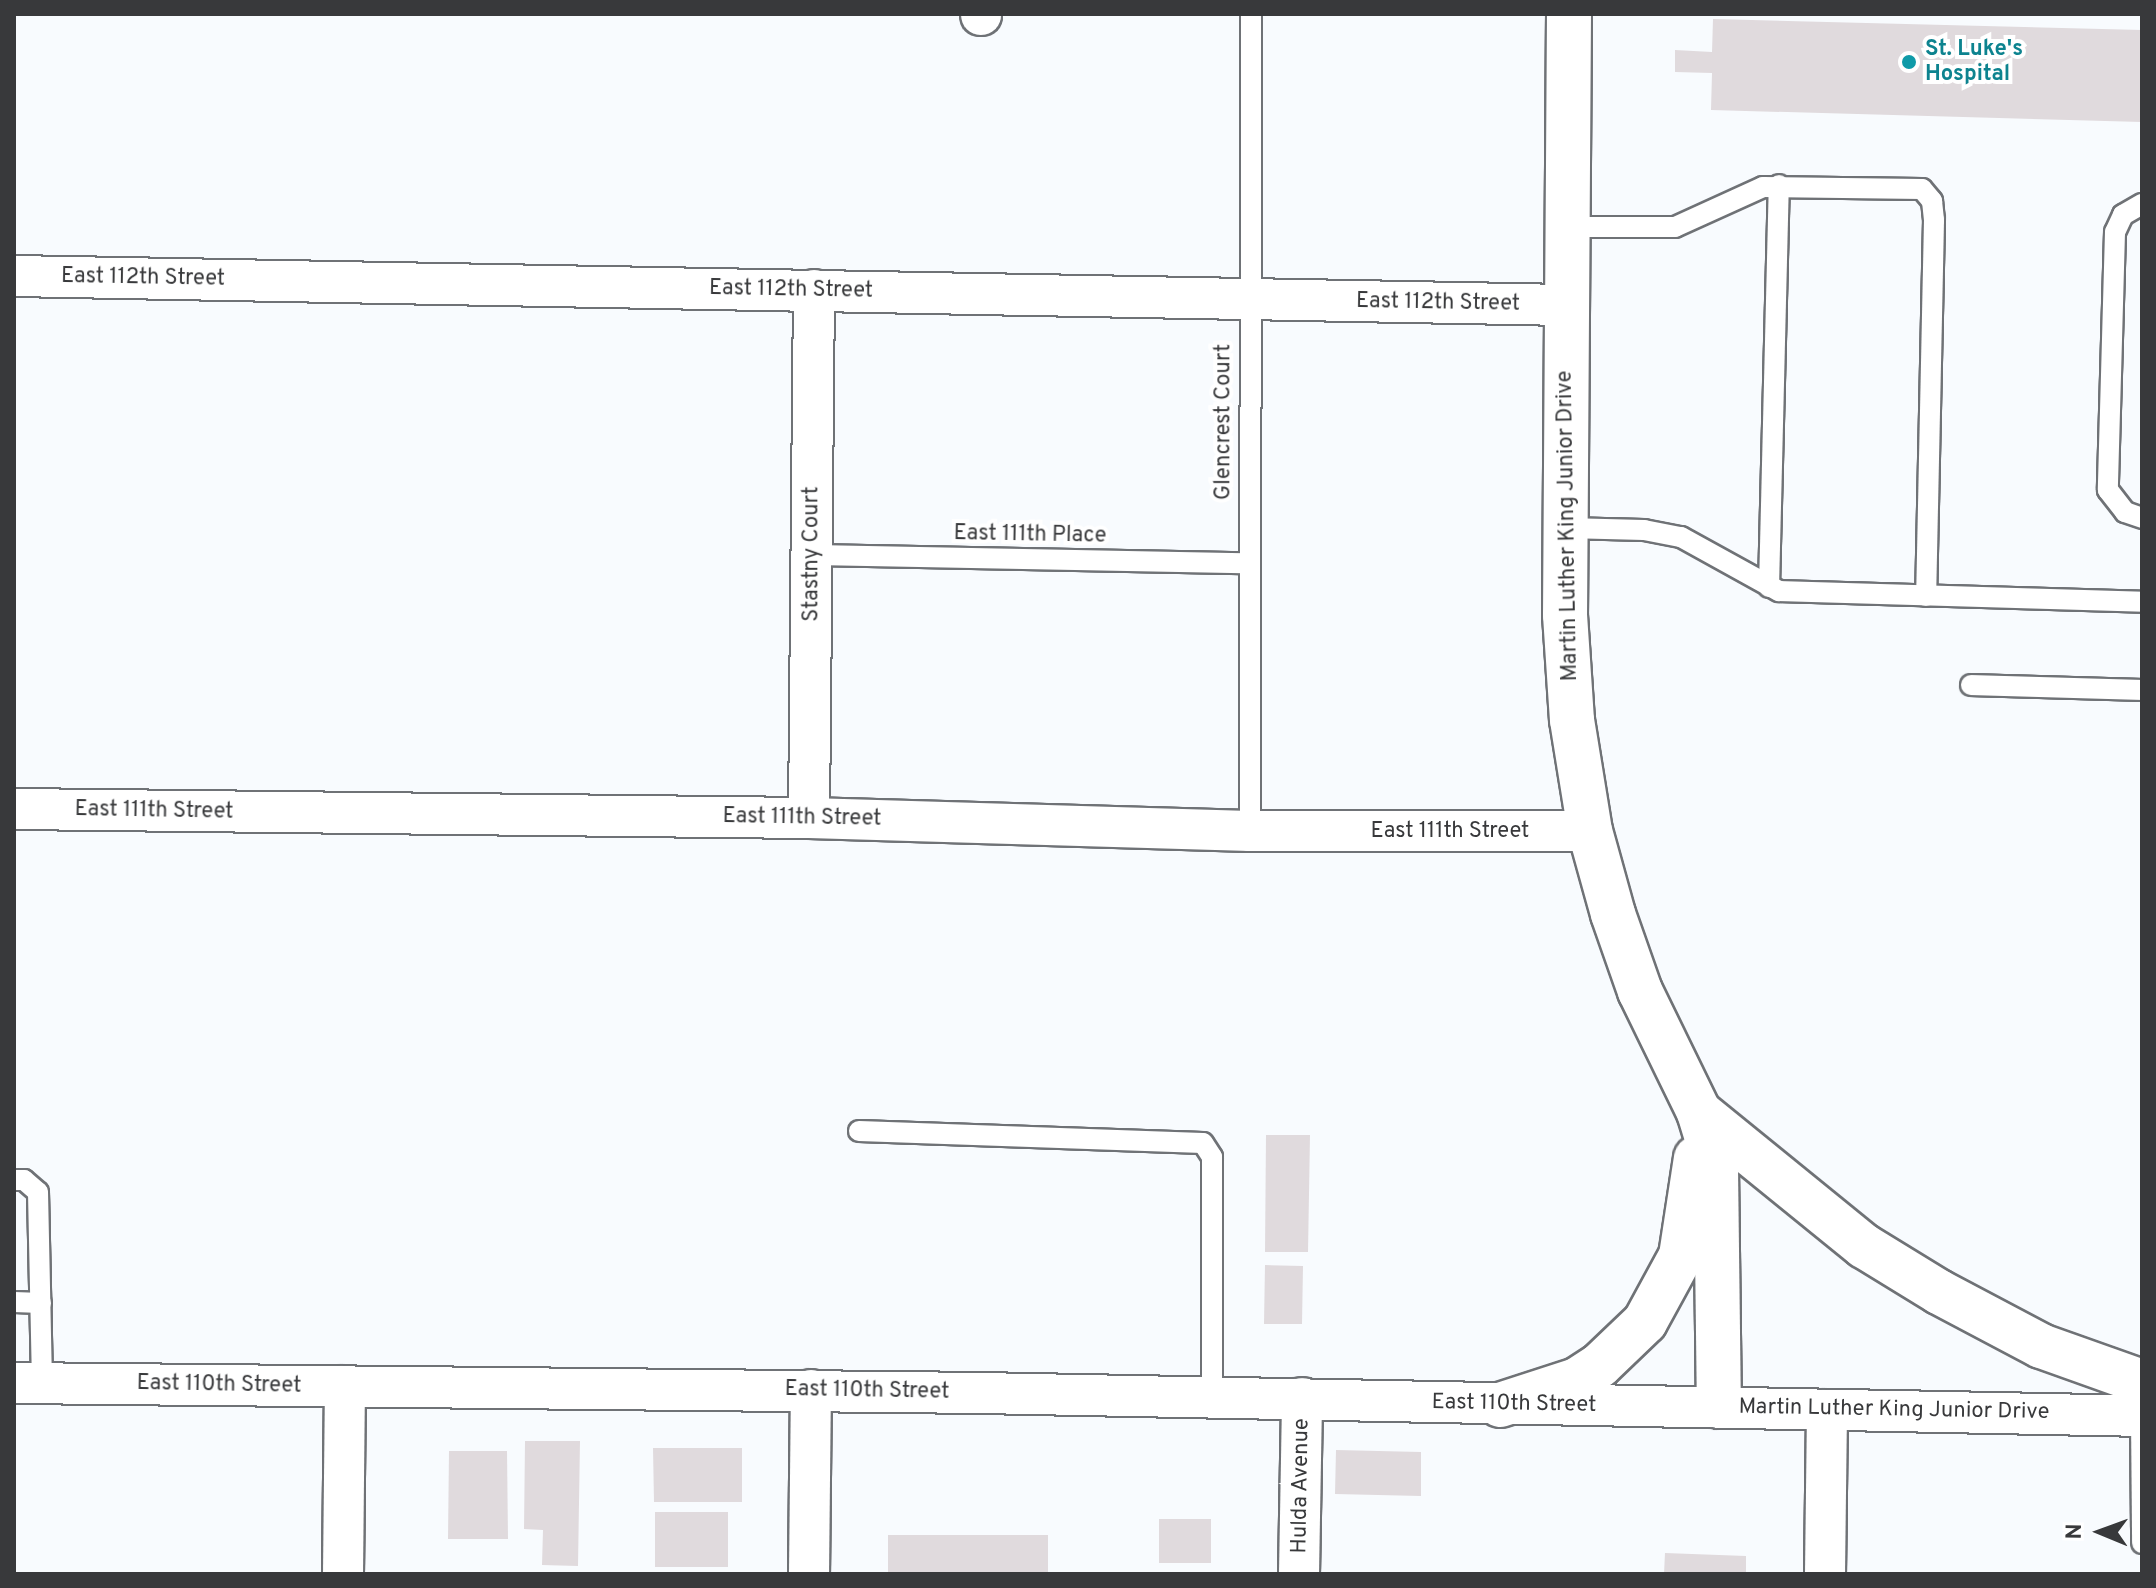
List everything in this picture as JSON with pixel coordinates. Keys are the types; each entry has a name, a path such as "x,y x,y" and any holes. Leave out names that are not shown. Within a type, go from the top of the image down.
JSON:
{"street":[{"name":"Martin Luther King Junior Drive","path":"1569,14 1567,667 1590,831 1640,991 1699,1112 1719,1195 1719,1406 2142,1416"},
{"name":"East 112th Street","path":"14,276 1567,305"},
{"name":"Stastny Court","path":"809,818 814,290"},
{"name":"East 111th Street","path":"14,809 809,818 1250,831 1590,831"},
{"path":"1699,1112 1864,1246 1939,1292 2041,1346 2142,1382"},
{"path":"1500,1405 1577,1380 1600,1365 1645,1322 1681,1256 1693,1197 1699,1112"},
{"name":"East 110th Street","path":"28,1383 811,1390 1302,1398 1500,1405 1719,1406"},
{"path":"343,1574 345,1386"},
{"path":"809,1574 811,1390"},
{"name":"Hulda Avenue","path":"1299,1574 1302,1398"},
{"path":"1825,1574 1827,1410"}],"lane":[{"name":"Glencrest Court","path":"1250,831 1247,563 1251,14"},
{"path":"1769,587 1779,185"},
{"path":"1567,227 1675,227 1748,191 1779,185 1907,186 1922,189 1932,201 1926,596"},
{"path":"2142,204 2123,215 2115,232 2108,490 2125,512 2142,518"},
{"path":"1566,528 1644,530 1681,537 1769,587 1926,596 2142,602"},
{"name":"East 111th Place","path":"812,555 1247,563"},
{"path":"1971,685 2142,690"},
{"path":"859,1131 1203,1143 1212,1157 1212,1397"},
{"path":"14,1180 24,1180 38,1192 41,1303 28,1383"},
{"path":"14,1302 41,1303"},
{"path":"2142,1416 2142,1543"}],"building":[{"name":"St. Luke's Hospital","path":"1713,19 2142,30 2142,122 1711,110 1712,73 1675,72 1675,50 1712,52"},
{"path":"1266,1135 1310,1135 1308,1252 1265,1252"},
{"path":"1265,1265 1303,1266 1302,1324 1264,1324"},
{"path":"525,1441 580,1441 578,1566 542,1565 543,1530 524,1529"},
{"path":"653,1448 742,1448 742,1502 654,1502"},
{"path":"1336,1450 1421,1452 1421,1496 1335,1494"},
{"path":"449,1451 507,1451 508,1539 448,1539"},
{"path":"655,1512 728,1512 728,1567 655,1567"},
{"path":"1159,1519 1211,1519 1211,1563 1159,1563"},
{"path":"888,1535 1048,1535 1048,1574 888,1574"},
{"path":"1665,1553 1746,1556 1746,1574 1664,1574"}],"place":[{"name":"St. Luke's Hospital","path":"1909,62"}]}
